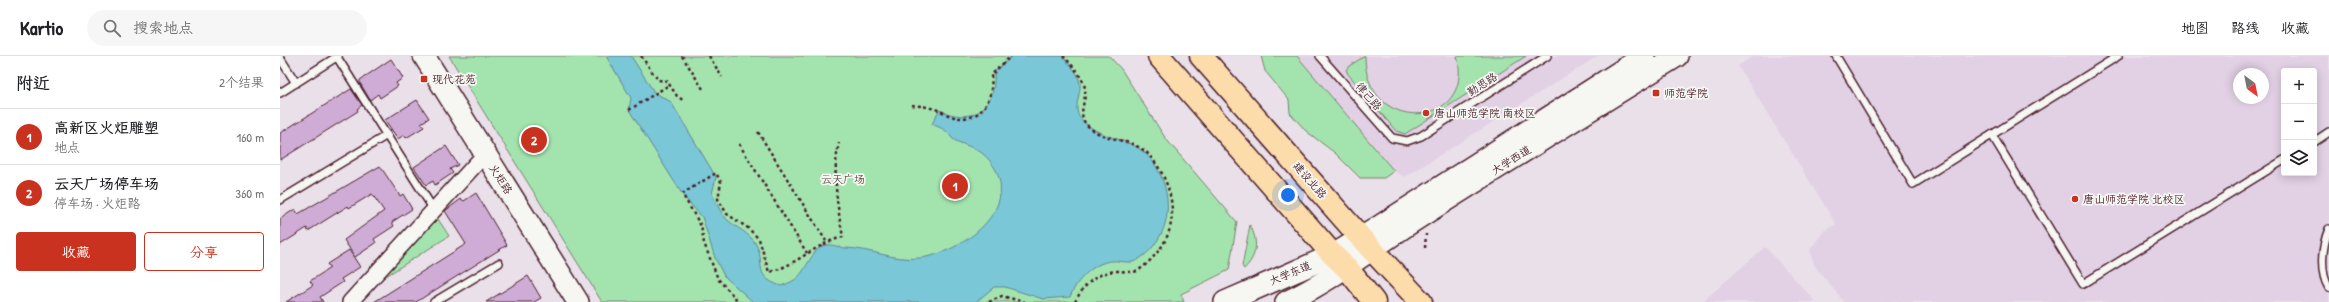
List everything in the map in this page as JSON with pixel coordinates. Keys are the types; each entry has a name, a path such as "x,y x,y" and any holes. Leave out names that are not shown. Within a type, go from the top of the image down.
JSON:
{"main road":[{"name":"火炬路","path":"424,56 578,302"},
{"path":"1159,56 1340,261 1374,302"},
{"name":"建设北路","path":"1201,56 1367,244 1421,302"},
{"name":"大学西道","path":"1340,261 1644,56"},
{"name":"大学西道","path":"1367,244 1414,221 1676,56"},
{"name":"大学东道","path":"1225,302 1340,261"},
{"name":"大学东道","path":"1286,302 1309,291 1340,261"}],"street":[{"path":"350,302 485,154"}],"lane":[{"path":"280,93 337,56 434,210"},
{"name":"律己路","path":"1320,56 1392,138 1407,141"},
{"name":"勤思路","path":"1407,141 1421,136 1547,56"},
{"path":"1836,56 1913,184 2118,56"},
{"path":"280,58 296,83"},
{"path":"2317,140 2329,132"},
{"path":"280,200 387,135"},
{"path":"1992,135 2083,284 2281,162"},
{"path":"2329,229 2323,260 2326,282 2329,288"},
{"path":"434,302 499,263"}],"path":[{"path":"641,56 658,80 667,81 677,96 684,101"},
{"path":"682,56 703,89"},
{"path":"709,56 722,77"},
{"path":"912,105 931,108 953,117 966,118 982,112 990,100 993,89 991,75 1011,56"},
{"path":"1063,56 1077,70 1085,89 1082,114 1085,123 1104,135 1132,143 1149,155 1169,189 1173,207 1168,238 1148,264 1136,271 1104,271 1094,277 1078,295 1075,302"},
{"path":"629,110 669,85"},
{"path":"758,132 826,241"},
{"path":"739,302 718,280 700,226 683,196 716,173 721,182 718,199 727,214 748,228 758,240 769,272 781,269 826,241 843,237 836,191 834,165 839,143"},
{"path":"739,144 807,252"},
{"path":"989,302 1002,296 1025,302"}],"shaded area":[{"name":"唐山师范学院 南校区","path":"1297,56 1598,56 1405,177 1394,171"},
{"name":"唐山师范学院 北校区","path":"1754,56 2329,56 2329,302 1844,302 1814,265 1810,250 1823,232 1836,224 1738,66"},
{"path":"1765,247 1816,302 1702,302"}],"green space":[{"name":"云天广场","path":"449,56 1109,56 1121,69 1166,139 1237,222 1229,270 1181,294 1184,302 602,302"},
{"path":"1261,56 1297,56 1394,171 1384,178 1360,178 1335,153 1306,131 1290,113 1289,100 1265,71"},
{"path":"1365,56 1370,82 1382,100 1399,111 1418,114 1436,109 1451,98 1459,80 1457,56 1526,56 1405,134 1396,131 1348,74 1346,70 1349,66"},
{"path":"431,216 438,219 449,236 353,297"},
{"path":"1250,225 1255,237 1255,248 1252,259 1244,269 1242,266"}],"water":[{"path":"606,56 631,56 654,92 671,102 716,177 712,194 721,211 727,219 753,240 760,254 762,272 765,277 771,282 781,286 797,278 814,253 822,246 832,245 901,258 919,258 936,255 953,248 969,238 984,225 994,211 1000,195 999,178 986,156 973,148 954,140 946,131 932,124 939,110 962,116 972,115 980,111 987,105 991,96 994,85 994,72 1012,56 1062,56 1068,62 1076,72 1080,84 1077,111 1081,119 1091,128 1133,145 1143,151 1152,160 1164,184 1167,204 1165,224 1157,242 1142,257 1133,262 1111,261 1098,265 1081,279 1070,297 1043,299 1005,287 994,287 976,302 753,302 724,276 715,258 702,217 684,197 629,110 631,98"}],"building":[{"path":"391,59 403,78 396,83 398,86 380,98 378,94 370,100 360,83 360,80"},
{"path":"351,89 362,105 357,109 358,111 280,160 280,133"},
{"path":"417,100 429,118 421,123 424,127 406,138 404,135 398,139 385,120"},
{"path":"446,146 458,165 450,169 453,173 435,185 433,181 426,185 414,167"},
{"path":"380,166 400,196 403,194 412,209 392,222 394,226 374,239 376,243 355,257 344,240 384,211 372,194 349,208 348,206 308,231 307,228 280,245 280,219 295,209 298,214"},
{"path":"956,174 968,187 954,199 943,185"},
{"path":"476,193 507,245 416,302 374,302 466,244 445,211 461,199 464,201"},
{"path":"349,250 360,267 341,279 343,282 320,297 323,302 286,302 313,285 310,281 330,268 327,264"},
{"path":"528,276 541,298 534,302 486,302"}],"place":[{"name":"现代花苑","path":"424,79"},
{"name":"师范学院","path":"1656,93"},
{"name":"唐山师范学院 南校区","path":"1426,113"},
{"name":"云天广场停车场","path":"534,140"},
{"name":"高新区火炬雕塑","path":"955,186"},
{"name":"唐山师范学院 北校区","path":"2075,199"}]}
